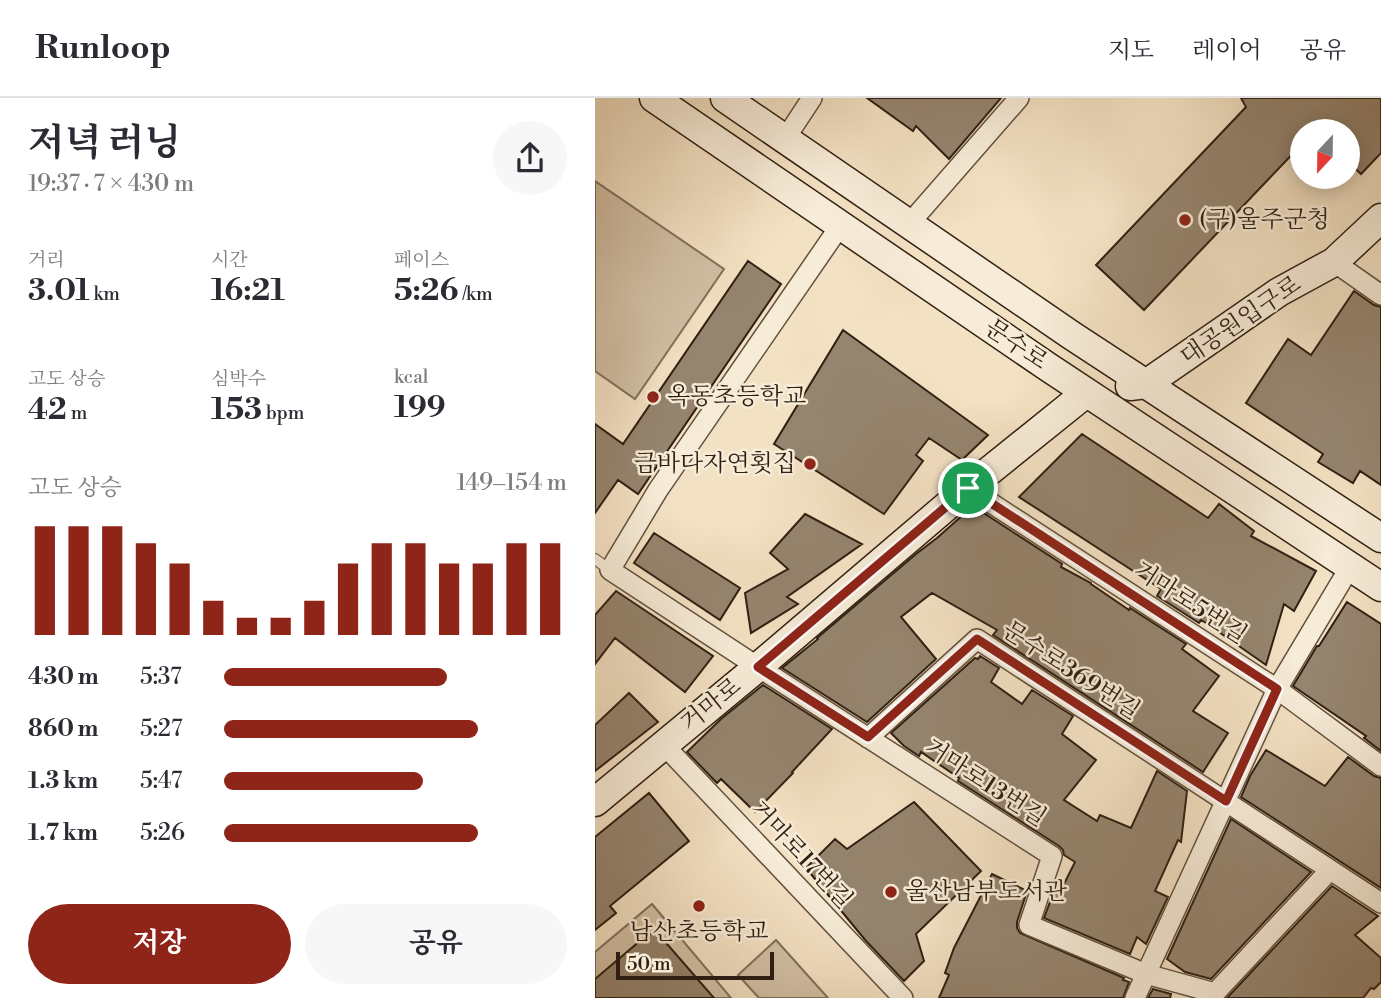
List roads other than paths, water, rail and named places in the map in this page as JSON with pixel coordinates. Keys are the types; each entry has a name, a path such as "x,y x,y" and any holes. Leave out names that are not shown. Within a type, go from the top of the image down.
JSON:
{"main road":[{"name":"문수로","path":"654,98 1086,393 1381,587"},
{"name":"문수로","path":"725,98 1071,335 1381,538"},
{"name":"대공원입구로","path":"1086,393 1146,384 1279,292 1334,262 1381,218"},
{"name":"거마로","path":"595,802 968,488 1086,393"}],"street":[{"path":"785,139 812,98"},
{"path":"909,224 1019,98"},
{"path":"603,564 658,490 840,226"},
{"path":"1334,262 1381,295"},
{"name":"거마로5번길","path":"968,488 1277,689 1381,765"},
{"name":"거마로13번길","path":"603,564 1052,856 1030,925 1146,974"},
{"path":"1135,998 1277,689 1350,567"},
{"name":"문수로369번길","path":"868,737 977,639 1381,903"},
{"name":"거마로17번길","path":"663,744 903,998"},
{"path":"1146,974 1215,993 1330,870"}],"place":[{"name":"(구)울주군청","path":"1185,220"},
{"name":"옥동초등학교","path":"653,397"},
{"name":"금바다자연횟집","path":"810,464"},
{"name":"울산남부도서관","path":"891,892"},
{"name":"남산초등학교","path":"699,906"}]}
